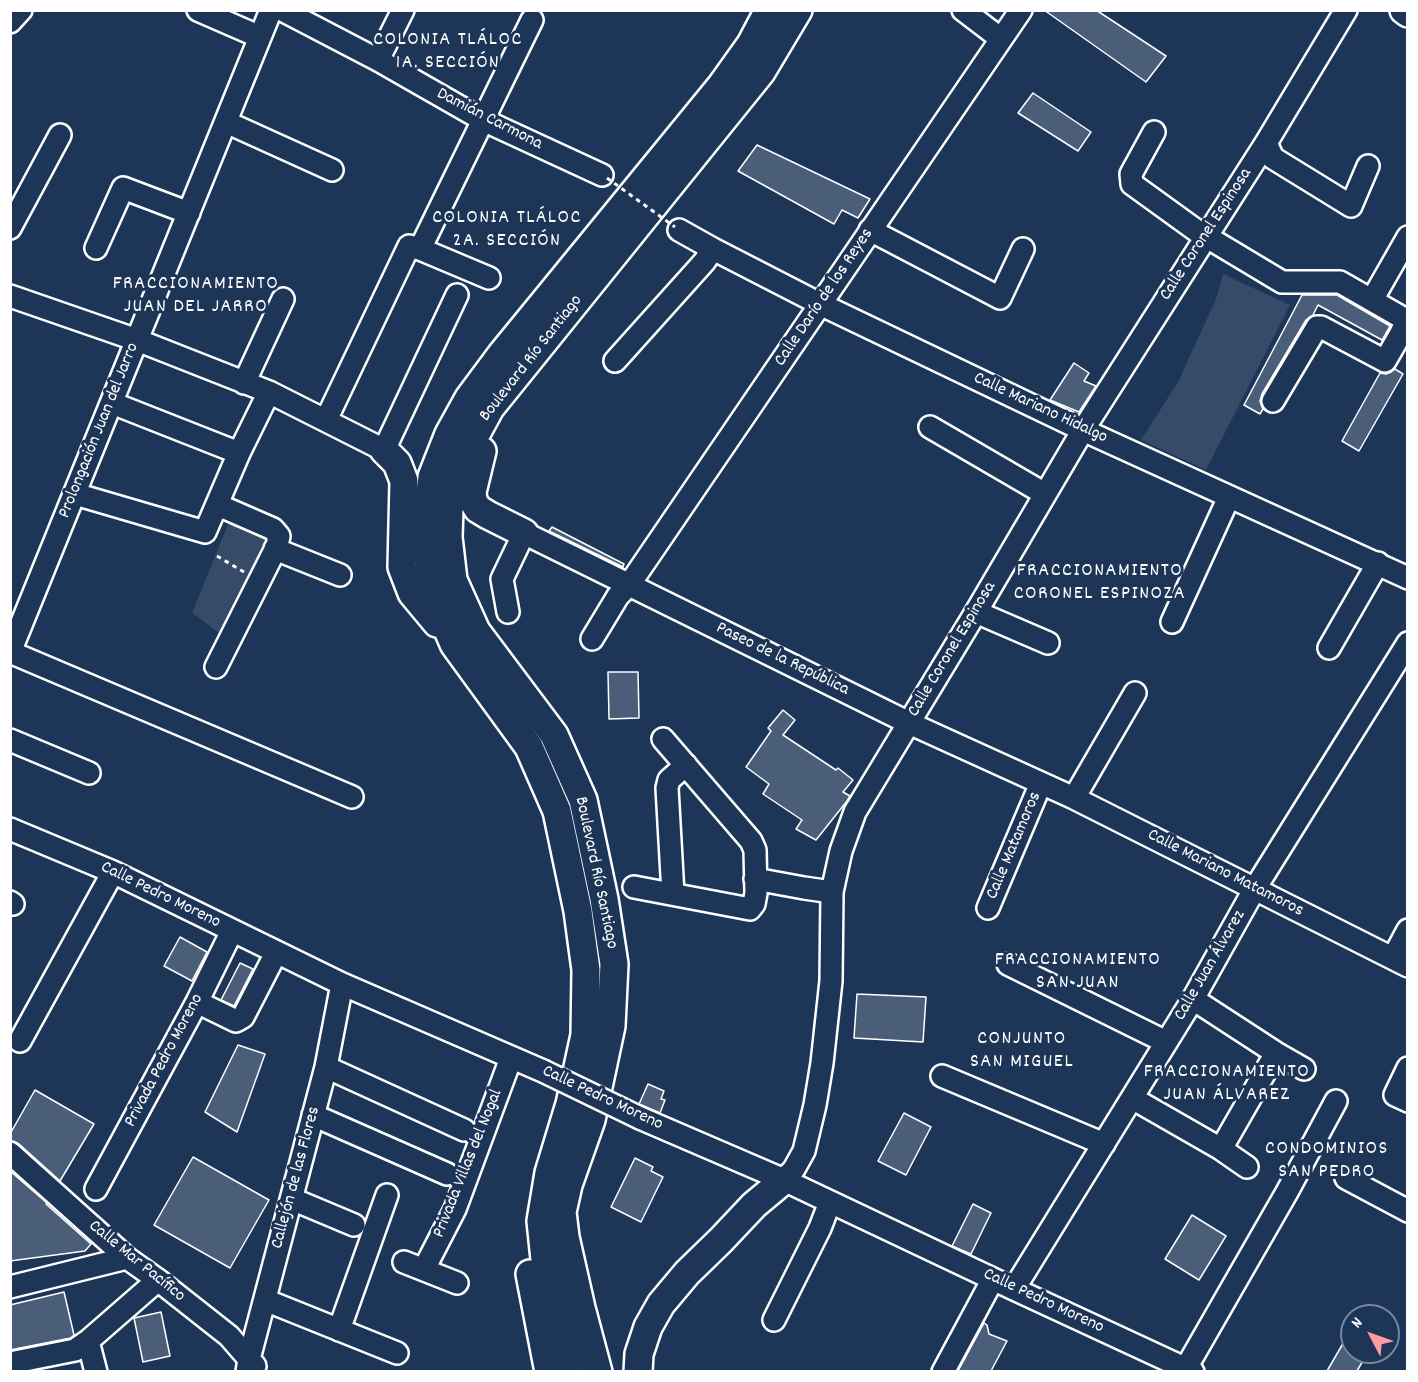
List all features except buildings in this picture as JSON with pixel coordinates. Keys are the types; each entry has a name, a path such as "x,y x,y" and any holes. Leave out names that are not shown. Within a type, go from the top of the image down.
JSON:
{"main road":[{"name":"Boulevard Río Santiago","path":"570,1371 546,1269 541,1221 549,1173 570,1104 585,1035 586,970 580,923 557,811 530,747 454,644 433,595 426,537 432,477 449,434 469,398 501,355 721,86 751,44 769,10"},
{"name":"Boulevard Río Santiago","path":"598,1371 564,1236 562,1212 568,1185 591,1120 611,1026 614,964 604,899 583,800 554,735 476,631 453,580 448,537 449,508 455,484 470,445 490,408 760,72 798,10"},
{"path":"490,408 481,461 472,492 473,501 478,509 524,533"},
{"path":"384,450 398,463 404,481 402,567 412,593 454,644"},
{"path":"638,1371 639,1354 648,1327 662,1304 687,1273 754,1205 784,1180"},
{"path":"541,1221 528,1263 549,1371"}],"street":[{"path":"10,22 21,10"},
{"path":"198,10 260,37"},
{"name":"Prolongación Juan del Jarro","path":"10,652 271,10"},
{"name":"Damián Carmona","path":"282,10 378,60 483,120 605,177"},
{"path":"378,60 403,10"},
{"path":"963,10 1001,39"},
{"name":"Calle Darío de los Reyes","path":"592,639 618,596 629,585 1021,10"},
{"name":"Calle Coronel Espinosa","path":"784,1180 794,1169 804,1151 815,1105 831,981 831,897 841,850 855,812 1083,430 1266,143 1346,10"},
{"path":"420,249 532,20"},
{"path":"226,122 332,170"},
{"path":"1154,132 1131,174 1131,184 1206,236 1282,282 1340,282 1407,320 1385,361 1317,327 1273,401"},
{"path":"10,228 60,135"},
{"path":"1266,143 1273,158 1351,206 1368,166"},
{"path":"96,248 123,188 189,213"},
{"name":"Calle Mariano Hidalgo","path":"677,229 820,304 1083,430 1407,578"},
{"path":"870,230 1000,298 1023,249"},
{"path":"1372,300 1407,237"},
{"path":"326,420 409,246 489,278"},
{"path":"615,361 713,249"},
{"path":"10,296 137,340 269,392 384,450 457,295"},
{"path":"244,383 283,299"},
{"path":"75,494 205,532 239,453 269,392"},
{"path":"112,403 239,453"},
{"path":"930,427 1045,494"},
{"path":"1172,622 1229,497"},
{"path":"216,667 275,549 279,536 273,529 218,505"},
{"path":"508,612 502,579 524,533"},
{"name":"Paseo de la República","path":"524,533 909,723 1041,783"},
{"path":"275,549 340,574"},
{"path":"1329,648 1378,563"},
{"path":"976,612 1048,643"},
{"name":"Calle Juan Álvarez","path":"1014,1289 1193,999 1254,890 1407,643"},
{"path":"10,652 352,797"},
{"path":"1074,798 1135,693"},
{"path":"634,887 750,909 754,904 755,850 751,841 663,739"},
{"path":"10,740 89,773"},
{"path":"673,894 667,788 669,780 686,765"},
{"name":"Calle Mariano Matamoros","path":"1041,783 1400,962"},
{"name":"Calle Matamoros","path":"988,908 1041,783"},
{"name":"Calle Pedro Moreno","path":"10,829 113,872 342,984 543,1071 640,1118 784,1180 1189,1370"},
{"path":"20,1041 113,872"},
{"path":"755,886 831,897"},
{"path":"1400,962 1407,930"},
{"name":"Privada Pedro Moreno","path":"96,1189 197,1002 232,931"},
{"path":"197,1002 236,1021 243,1017 276,953"},
{"path":"1008,964 1166,1042"},
{"name":"Callejón de las Flores","path":"252,1367 265,1300 326,1067 342,984"},
{"path":"1193,999 1304,1069"},
{"path":"1221,1149 1276,1053"},
{"name":"Privada Villas del Nogal","path":"424,1269 455,1209 511,1058"},
{"path":"326,1067 464,1130"},
{"path":"1407,1068 1395,1095 1407,1101"},
{"path":"942,1076 1104,1143"},
{"path":"1132,1098 1221,1149 1247,1167"},
{"path":"1189,1370 1336,1101"},
{"path":"313,1115 447,1174"},
{"name":"Calle Mar Pacífico","path":"10,1153 127,1258 230,1336 252,1367"},
{"path":"1346,1179 1407,1211"},
{"path":"339,1330 387,1196"},
{"path":"291,1199 354,1225"},
{"path":"774,1320 820,1228 830,1202"},
{"path":"10,1287 127,1258"},
{"path":"404,1262 457,1283"},
{"path":"943,1371 993,1279"},
{"path":"10,1363 57,1362 88,1341 158,1280"},
{"path":"265,1300 398,1353"},
{"path":"88,1341 96,1371"}],"path":[{"path":"605,177 677,229"},
{"path":"217,556 260,580"}],"shaded area":[{"path":"1223,274 1290,305 1206,470 1141,440 1178,382 1216,299"},
{"path":"231,517 277,546 229,640 192,613"}],"district":[{"name":"COLONIA TLÁLOC 1A. SECCIÓN","path":"448,52"},
{"name":"COLONIA TLÁLOC 2A. SECCIÓN","path":"507,230"},
{"name":"FRACCIONAMIENTO JUAN DEL JARRO","path":"196,296"},
{"name":"FRACCIONAMIENTO CORONEL ESPINOZA","path":"1100,584"},
{"name":"FRACCIONAMIENTO SAN JUAN","path":"1078,972"},
{"name":"CONJUNTO SAN MIGUEL","path":"1022,1052"},
{"name":"FRACCIONAMIENTO JUAN ÁLVAREZ","path":"1227,1084"},
{"name":"CONDOMINIOS SAN PEDRO","path":"1327,1162"}]}
